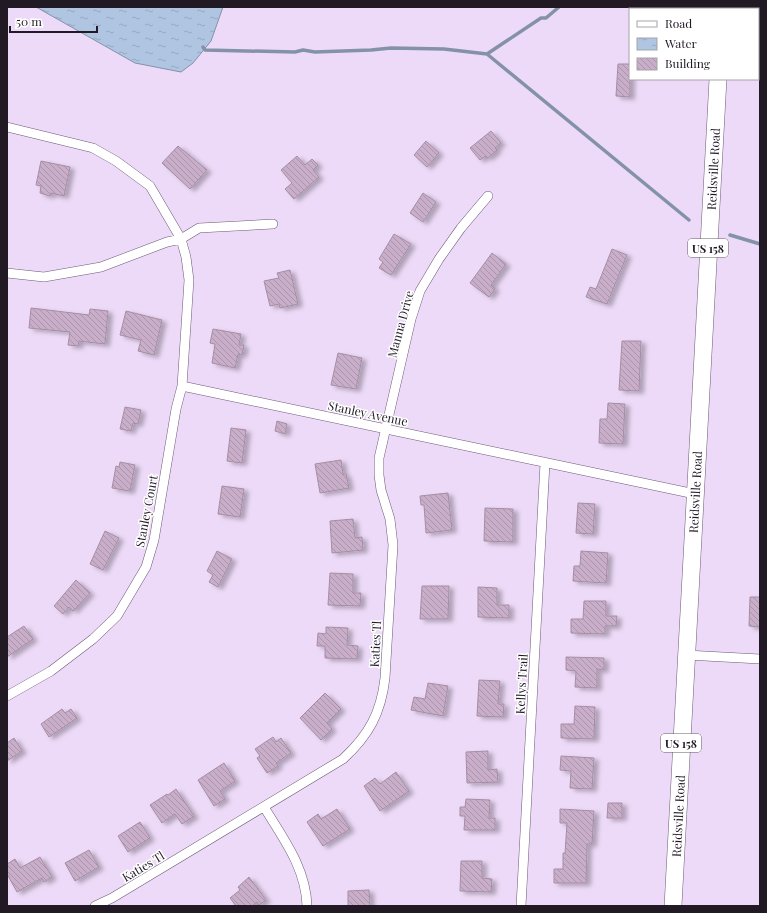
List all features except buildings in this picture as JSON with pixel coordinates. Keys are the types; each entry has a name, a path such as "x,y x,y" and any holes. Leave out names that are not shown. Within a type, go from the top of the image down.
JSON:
{"highway":[{"name":"Reidsville Road","path":"673,906 718,80"}],"street":[{"path":"7,127 93,148 150,186 181,239 186,257 189,280 182,386"},
{"name":"Manna Drive","path":"387,429 411,319 420,291 443,252 488,196"},
{"path":"7,274 44,277 102,267 167,242 181,239 200,228 273,224"},
{"name":"Stanley Avenue","path":"182,386 695,494"},
{"name":"Stanley Court","path":"7,696 51,671 93,639 117,616 146,567 154,540 176,409 182,386"},
{"name":"Katies Tl","path":"95,906 119,894 343,759 364,736 372,723 379,709 385,678 392,545 390,520 381,490 379,475 379,458 387,429"},
{"name":"Kellys Trail","path":"521,906 545,463"},
{"path":"686,655 760,659"},
{"path":"264,807 299,866 304,884 307,906"}],"water":[{"path":"36,7 223,7 211,41 193,63 181,72 135,63"}],"waterway":[{"path":"487,54 541,18 546,18 559,7"},
{"path":"203,47 205,50 295,52 303,50 315,52 391,48 444,49 487,54 689,220"},
{"path":"730,235 760,244"}]}
